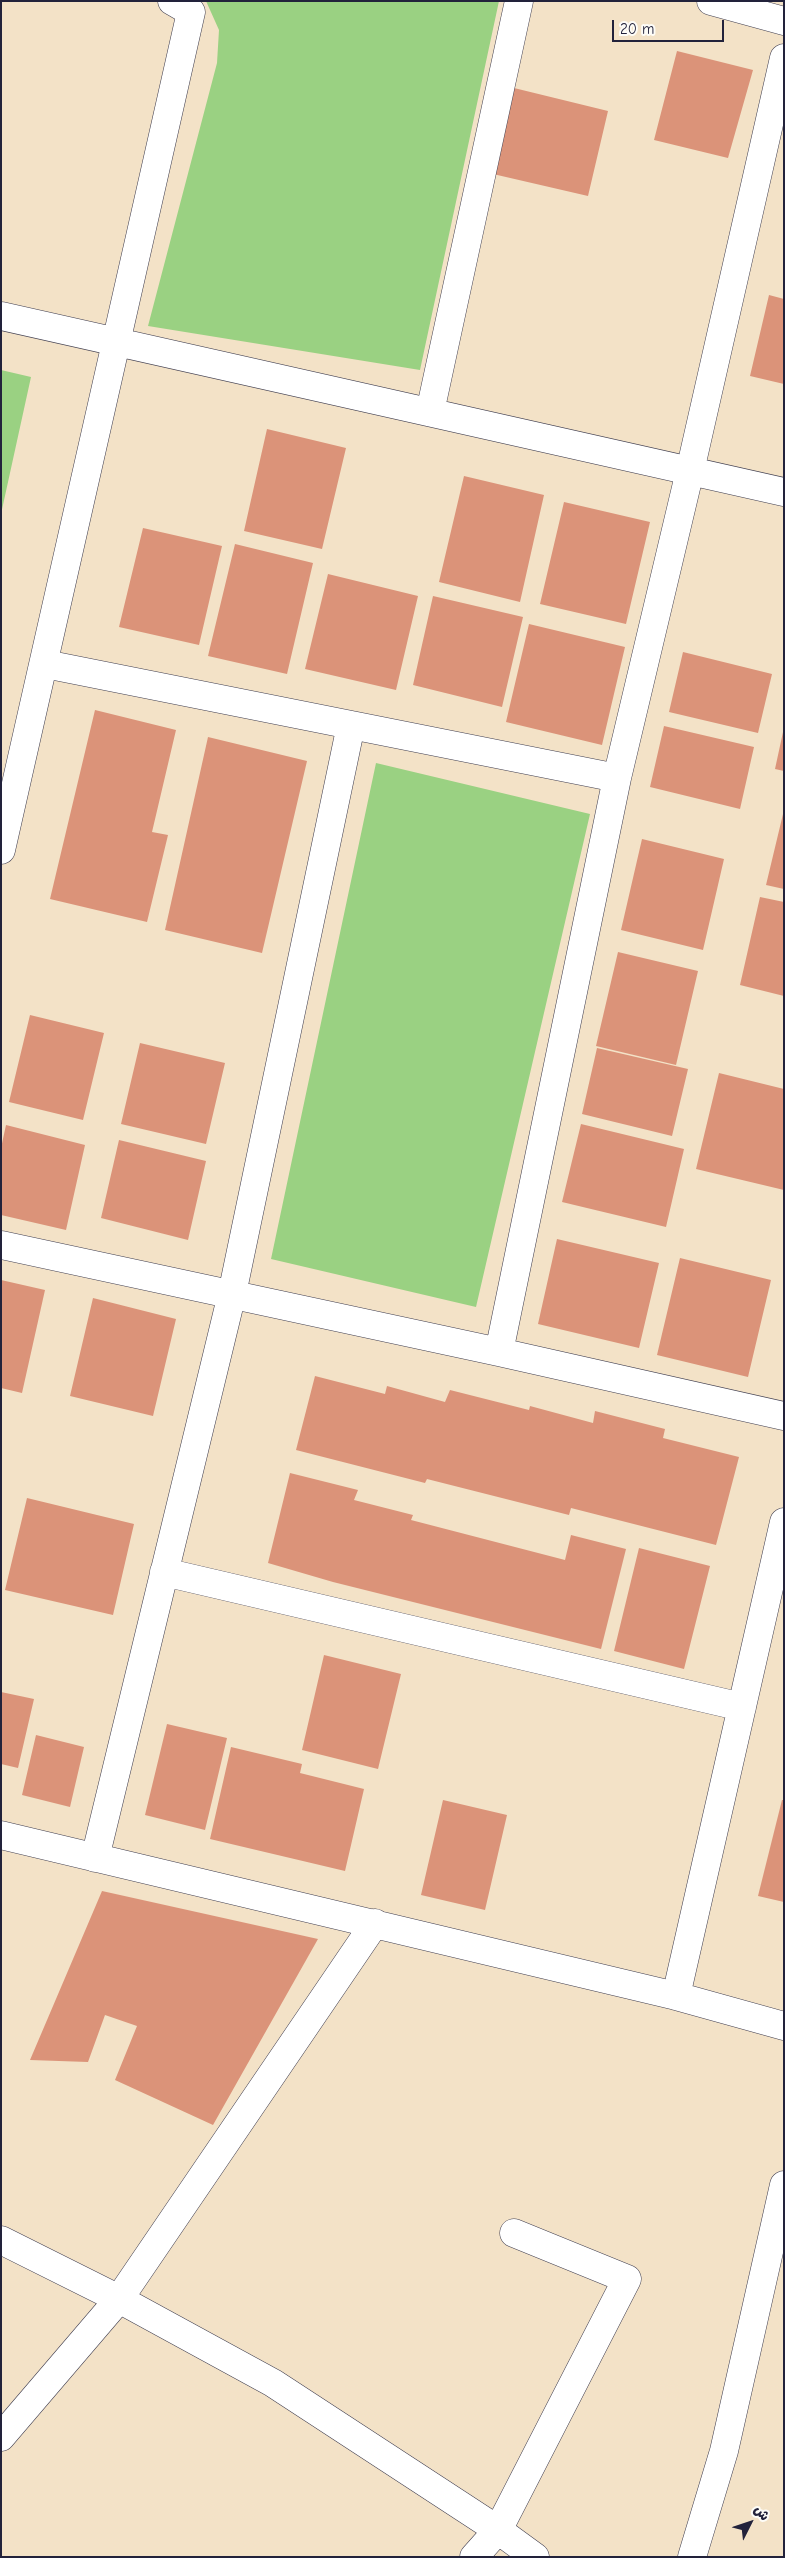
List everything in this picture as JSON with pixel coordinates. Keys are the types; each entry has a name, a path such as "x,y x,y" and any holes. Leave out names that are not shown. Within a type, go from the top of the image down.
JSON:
{"street":[{"path":"1,850 45,664 191,12 172,1"},
{"path":"430,412 519,1"},
{"path":"711,1 784,21"},
{"path":"499,1352 617,778 690,471 784,58"},
{"path":"1,316 784,492"},
{"path":"45,664 617,778"},
{"path":"95,1858 232,1294 351,725"},
{"path":"1,1245 499,1352 784,1416"},
{"path":"676,1996 784,1522"},
{"path":"164,1572 742,1707"},
{"path":"1,1835 676,1996 784,2026"},
{"path":"1,2436 119,2299 374,1923"},
{"path":"692,2557 724,2450 784,2185"},
{"path":"474,2557 498,2530 627,2279 514,2233"},
{"path":"1,2240 119,2299 273,2383 498,2530 535,2557"}],"green space":[{"path":"206,1 499,1 420,370 148,326 217,63 219,30"},
{"path":"1,370 31,377 1,514"},
{"path":"376,763 590,814 476,1307 271,1259"}],"building":[{"path":"677,51 753,70 728,158 654,140"},
{"path":"514,88 608,111 588,196 493,174"},
{"path":"769,295 784,299 784,384 750,376"},
{"path":"267,429 346,448 322,549 244,531"},
{"path":"464,476 544,495 520,602 439,582"},
{"path":"564,502 650,522 626,624 540,604"},
{"path":"143,528 222,546 199,645 119,627"},
{"path":"235,544 313,563 287,674 208,656"},
{"path":"328,574 418,596 396,690 305,669"},
{"path":"433,596 523,617 502,707 413,685"},
{"path":"529,624 625,647 602,745 506,722"},
{"path":"683,652 772,674 758,733 669,712"},
{"path":"95,710 176,730 152,832 168,835 147,922 50,899"},
{"path":"664,726 754,747 740,809 650,787"},
{"path":"784,732 784,771 775,769"},
{"path":"208,737 307,761 262,953 165,930"},
{"path":"784,814 784,889 766,885"},
{"path":"642,839 724,859 703,950 621,930"},
{"path":"760,897 784,902 784,996 740,985"},
{"path":"618,952 698,971 676,1065 596,1046"},
{"path":"30,1015 104,1033 83,1120 9,1102"},
{"path":"140,1043 225,1063 206,1144 121,1124"},
{"path":"597,1048 688,1069 672,1136 582,1114"},
{"path":"719,1073 784,1089 784,1190 696,1169"},
{"path":"581,1124 684,1149 666,1227 562,1202"},
{"path":"6,1125 85,1145 66,1230 1,1215 1,1148"},
{"path":"119,1140 206,1161 188,1240 101,1218"},
{"path":"557,1239 659,1263 639,1348 538,1324"},
{"path":"680,1258 771,1280 748,1377 657,1355"},
{"path":"1,1280 45,1290 22,1393 1,1388"},
{"path":"93,1298 176,1319 153,1416 70,1396"},
{"path":"315,1376 385,1394 387,1386 445,1402 450,1390 529,1410 530,1406 593,1423 595,1411 665,1429 663,1438 739,1457 716,1545 571,1508 569,1515 427,1479 425,1483 296,1450"},
{"path":"290,1473 358,1490 354,1500 413,1515 411,1520 565,1560 571,1535 626,1549 601,1649 333,1582 268,1563"},
{"path":"27,1498 134,1524 113,1615 5,1590"},
{"path":"639,1548 710,1566 684,1669 614,1651"},
{"path":"324,1655 401,1674 378,1769 302,1750"},
{"path":"1,1692 34,1699 18,1768 1,1764"},
{"path":"167,1724 227,1738 205,1830 145,1815"},
{"path":"36,1735 84,1747 70,1807 22,1795"},
{"path":"231,1747 302,1764 300,1773 364,1789 345,1871 210,1839"},
{"path":"443,1800 507,1815 485,1910 421,1895"},
{"path":"782,1800 784,1800 784,1902 758,1896"},
{"path":"102,1891 318,1939 213,2125 115,2080 137,2026 105,2015 88,2062 30,2060"}]}
